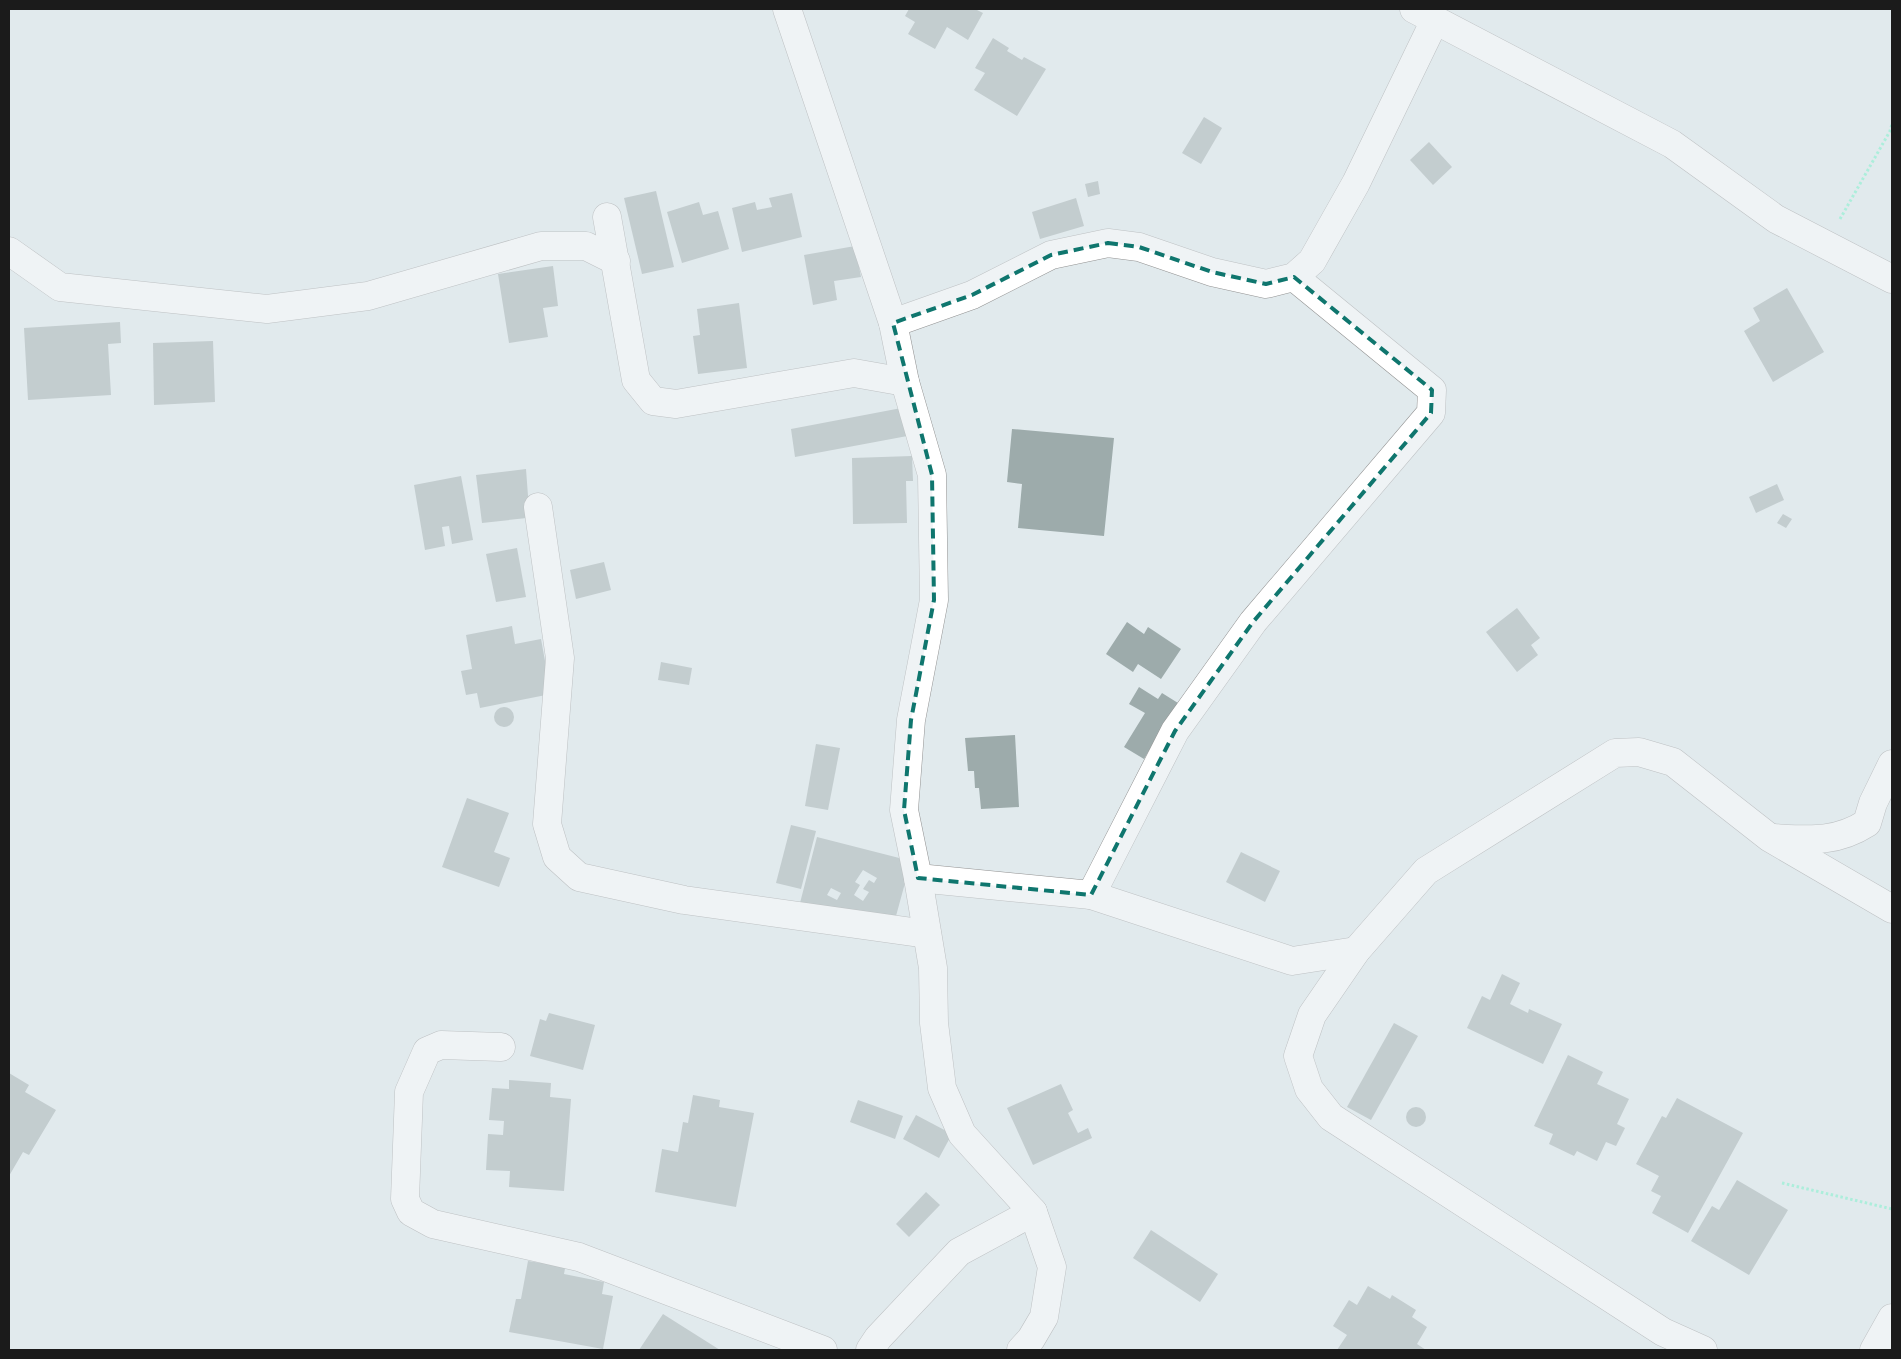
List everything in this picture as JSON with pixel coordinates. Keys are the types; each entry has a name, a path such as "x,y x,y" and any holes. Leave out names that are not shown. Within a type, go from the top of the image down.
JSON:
{"street":[{"path":"787,9 892,323 905,382 932,475 934,600 911,720 904,810 933,968 934,1022 942,1088 962,1134 1033,1212 1052,1268 1044,1317 1031,1339 1021,1350"},
{"path":"892,323 972,295 1051,255 1108,244 1140,247 1212,272 1266,284 1294,277 1312,262 1356,183 1424,14 1672,144 1776,219 1892,279"},
{"path":"607,216 636,380 653,401 676,404 854,373 905,382"},
{"path":"9,251 60,286 266,309 368,296 541,246 586,246 616,261"},
{"path":"1091,895 1175,731 1253,622 1432,413 1432,390 1294,277"},
{"path":"538,506 560,658 547,824 558,857 579,877 684,900 927,934"},
{"path":"1703,1350 1663,1332 1331,1118 1309,1089 1298,1056 1312,1015 1356,951 1426,871 1615,754 1639,752 1673,762 1770,838 1892,909"},
{"path":"1770,838 1832,839 1856,830 1867,823 1892,764"},
{"path":"918,878 1091,895 1292,961 1356,951"},
{"path":"501,1047 441,1045 426,1051 408,1092 405,1199 411,1212 433,1224 579,1257 823,1350"},
{"path":"870,1350 878,1338 959,1252 1033,1212"},
{"path":"1874,1350 1892,1318"}],"path":[{"path":"1826,245 1890,132 1892,124"},
{"path":"1782,1183 1892,1209"}],"highlighted area":[{"path":"1108,243 1139,247 1212,272 1266,284 1294,277 1432,390 1431,413 1253,622 1175,731 1091,895 918,878 904,810 911,720 934,600 932,475 893,323 972,295 1051,255"}],"building":[{"path":"909,9 975,9 983,13 968,40 947,27 935,49 908,34 915,22 905,16"},
{"path":"993,38 1009,48 1007,51 1022,60 1024,57 1046,69 1017,116 974,90 985,73 975,68"},
{"path":"1204,117 1222,128 1201,164 1182,153"},
{"path":"1429,142 1452,167 1433,185 1410,160"},
{"path":"1098,181 1100,194 1088,197 1085,184"},
{"path":"656,191 674,267 642,274 624,198"},
{"path":"792,193 802,237 742,252 732,208 755,202 757,210 772,207 769,198"},
{"path":"1076,198 1084,226 1040,239 1032,212"},
{"path":"699,202 703,215 718,211 729,249 682,263 667,212"},
{"path":"855,246 861,277 834,281 837,300 813,305 804,255"},
{"path":"553,266 558,306 543,308 548,337 509,343 498,274"},
{"path":"1787,288 1824,352 1773,382 1744,331 1760,321 1753,308"},
{"path":"739,303 747,368 698,374 693,336 700,335 697,309"},
{"path":"120,322 121,343 108,344 111,395 28,400 24,328"},
{"path":"213,341 215,402 154,405 153,343"},
{"path":"912,406 918,434 795,457 791,429"},
{"path":"1012,429 1114,438 1104,536 1018,528 1022,484 1007,482"},
{"path":"912,456 913,481 906,481 907,523 853,524 852,458"},
{"path":"526,469 528,496 534,495 536,517 482,523 476,475"},
{"path":"461,476 473,540 452,544 449,526 442,527 445,546 425,550 414,485"},
{"path":"1777,484 1784,500 1756,513 1749,497"},
{"path":"1783,514 1792,519 1786,528 1777,523"},
{"path":"517,548 526,597 496,602 486,554"},
{"path":"604,562 611,590 576,599 570,570"},
{"path":"1517,608 1540,638 1531,645 1538,655 1517,672 1486,632"},
{"path":"1127,622 1144,634 1148,627 1181,649 1161,679 1138,664 1133,672 1106,654"},
{"path":"512,626 515,644 541,639 551,694 480,708 477,693 466,695 461,671 472,669 466,635"},
{"path":"661,662 692,668 689,685 658,680"},
{"path":"1139,687 1158,699 1162,693 1178,703 1144,759 1124,747 1145,713 1129,704"},
{"path":"504,707 511,710 514,717 511,724 504,727 497,724 494,717 497,710"},
{"path":"1015,735 1019,807 981,809 979,788 975,788 974,771 968,771 965,738"},
{"path":"816,744 840,748 828,810 805,806"},
{"path":"467,798 509,813 494,852 510,858 499,887 442,867"},
{"path":"791,825 816,831 801,889 776,883"},
{"path":"817,837 911,861 893,927 800,903","holes":["863,870 877,878 874,883 869,880 863,889 869,892 863,901 854,895 860,885 855,882","831,888 841,893 837,900 827,895"]},
{"path":"1241,852 1280,871 1265,902 1226,882"},
{"path":"1502,974 1520,983 1510,1004 1528,1013 1529,1009 1562,1024 1543,1064 1467,1028 1482,996 1490,1000"},
{"path":"549,1013 595,1025 583,1070 530,1056 540,1019 546,1021"},
{"path":"1394,1023 1418,1036 1371,1120 1347,1107"},
{"path":"1568,1055 1603,1072 1597,1084 1629,1099 1617,1124 1625,1128 1616,1146 1606,1142 1597,1161 1577,1151 1574,1156 1549,1144 1553,1134 1534,1126"},
{"path":"9,1073 29,1085 25,1092 56,1110 29,1155 23,1152 9,1176"},
{"path":"509,1080 551,1083 550,1097 571,1099 564,1191 509,1187 510,1171 486,1170 488,1134 503,1135 504,1121 489,1120 492,1088 509,1089"},
{"path":"1061,1084 1073,1110 1068,1113 1078,1133 1088,1128 1092,1138 1033,1165 1007,1108"},
{"path":"693,1095 720,1100 719,1107 754,1113 736,1207 655,1192 662,1149 678,1152 683,1122 688,1123"},
{"path":"1677,1098 1743,1133 1688,1233 1652,1213 1661,1196 1651,1191 1659,1176 1636,1164 1662,1116 1666,1118"},
{"path":"858,1100 903,1116 895,1139 850,1122"},
{"path":"1416,1107 1423,1110 1426,1117 1423,1124 1416,1127 1409,1124 1406,1117 1409,1110"},
{"path":"916,1115 952,1134 939,1158 903,1139"},
{"path":"1737,1180 1788,1210 1749,1275 1691,1241 1712,1206 1719,1210"},
{"path":"926,1192 940,1205 909,1237 896,1224"},
{"path":"1151,1230 1218,1274 1200,1302 1133,1258"},
{"path":"542,1259 566,1263 564,1274 604,1282 602,1294 613,1296 603,1349 509,1332 516,1299 521,1299 528,1261 541,1263"},
{"path":"1368,1286 1390,1299 1392,1295 1416,1310 1412,1317 1427,1327 1417,1344 1426,1350 1337,1350 1347,1335 1333,1326 1349,1300 1357,1305"},
{"path":"663,1314 720,1350 639,1350"}]}
